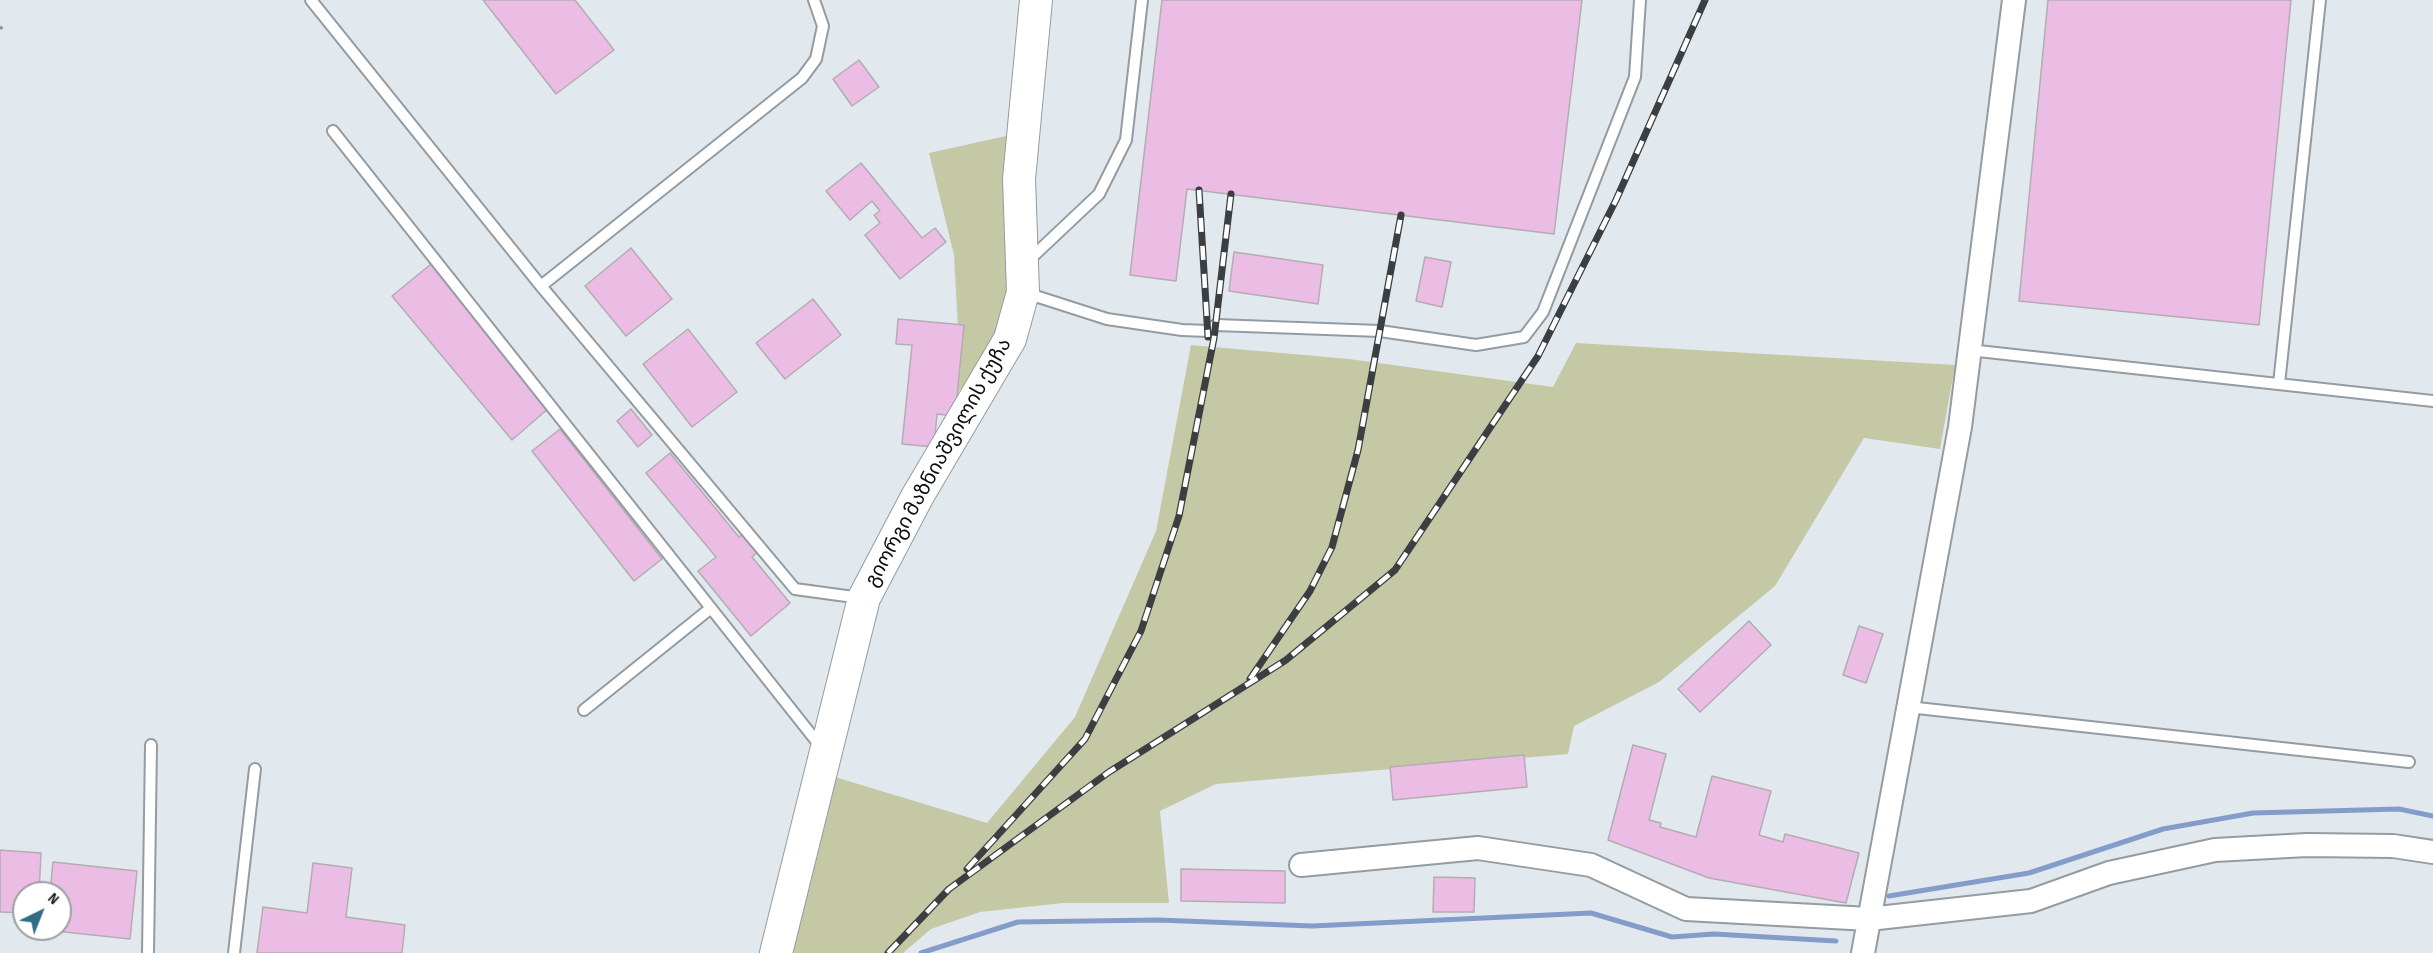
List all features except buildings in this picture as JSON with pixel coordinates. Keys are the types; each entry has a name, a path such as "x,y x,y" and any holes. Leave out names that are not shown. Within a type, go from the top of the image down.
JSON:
{"street":[{"name":"გიორგი მაზნიაშვილის ქუჩა","path":"776,953 864,598 917,496 1011,339 1022,280 1019,179 1036,0"},
{"path":"1863,953 1960,427 2014,0"},
{"path":"1301,865 1478,848 1590,865 1686,909 1869,919 2031,901 2109,873 2215,850 2307,845 2393,846 2433,852"}],"lane":[{"path":"311,0 541,286 795,589 864,598"},
{"path":"541,286 802,78 816,59 823,26 814,0"},
{"path":"1142,0 1126,140 1099,194 1022,280 1107,319 1182,330 1208,331 1216,325 1380,332 1476,345 1524,337 1543,312 1635,78 1640,0"},
{"path":"2279,384 2320,0"},
{"path":"333,131 826,752"},
{"path":"1970,350 2433,401"},
{"path":"584,710 711,608"},
{"path":"1908,706 2409,762"},
{"path":"148,953 151,745"},
{"path":"234,953 255,769"}],"green space":[{"path":"1006,136 1008,306 997,343 940,415 960,366 954,255 929,153"},
{"path":"1576,343 1955,365 1940,449 1864,438 1775,586 1659,682 1574,726 1568,754 1216,784 1160,811 1169,903 1063,903 980,912 931,929 903,953 788,953 835,777 987,823 1075,717 1156,531 1191,345 1349,359 1553,387"}],"waterway":[{"path":"1889,896 2029,873 2163,829 2253,813 2399,809 2433,816"},
{"path":"921,953 1018,922 1158,920 1312,926 1591,913 1672,937 1714,934 1836,941"}],"railway":[{"path":"888,953 949,889 1109,772 1286,660 1395,570 1538,356 1616,200 1705,0"},
{"path":"1199,190 1208,337"},
{"path":"967,869 1085,739 1141,631 1179,516 1214,338 1231,194"},
{"path":"1250,679 1310,591 1332,547 1358,450 1401,215"}]}
